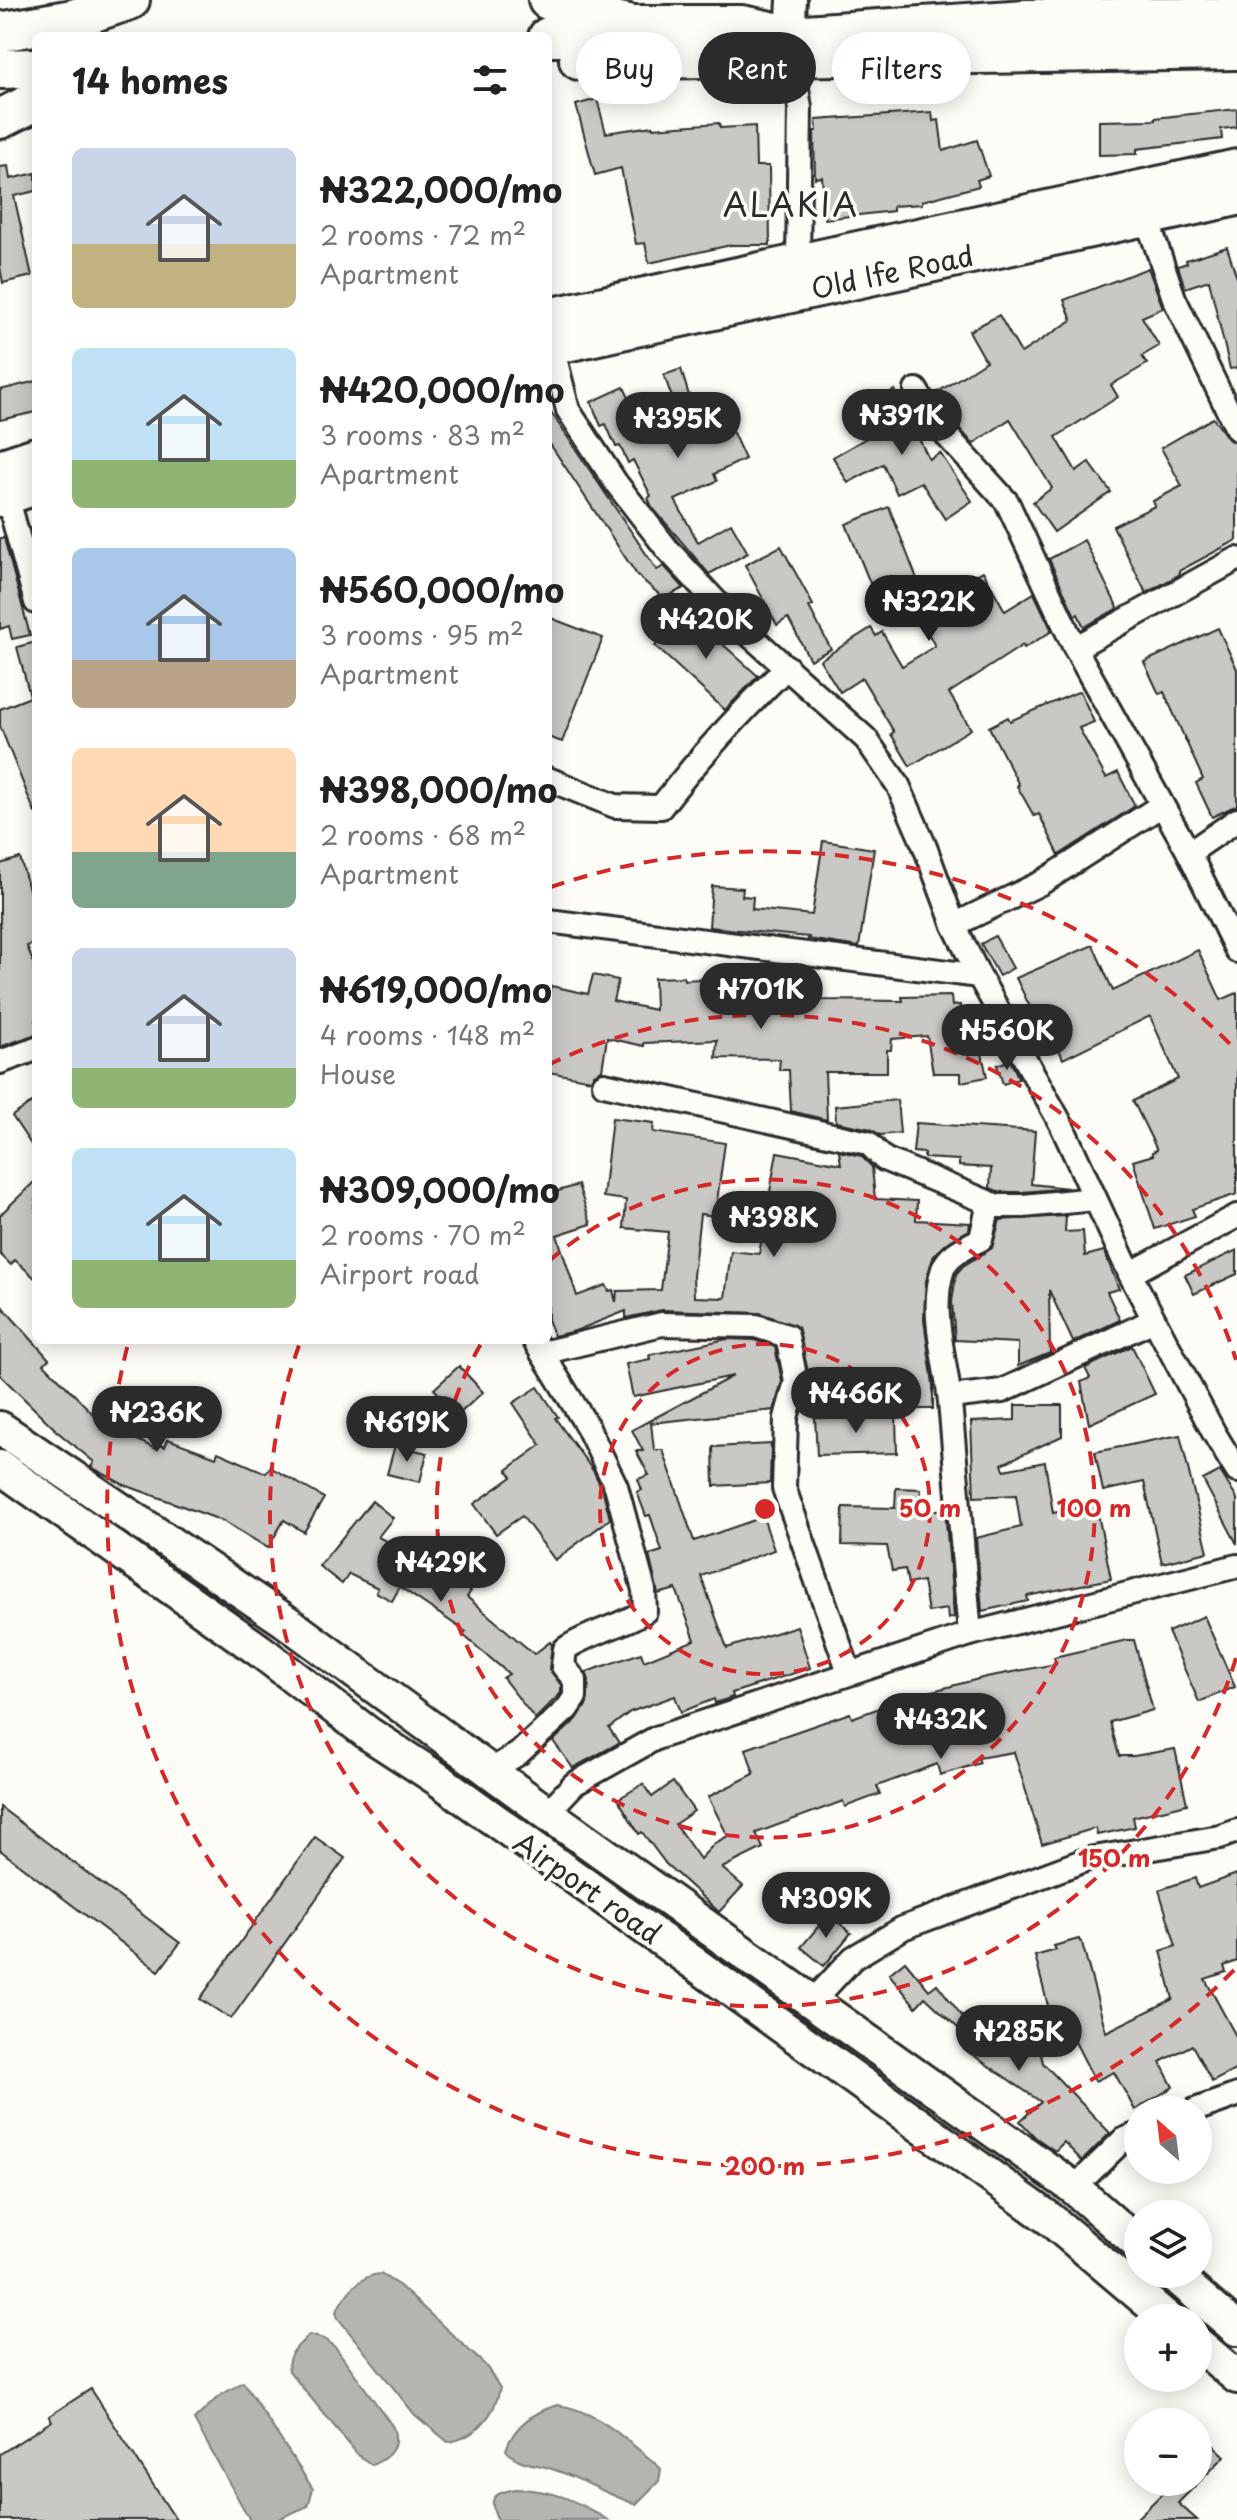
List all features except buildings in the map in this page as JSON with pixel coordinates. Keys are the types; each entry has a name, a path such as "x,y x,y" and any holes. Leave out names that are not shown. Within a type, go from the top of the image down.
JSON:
{"highway":[{"path":"0,35 73,19 130,0"},
{"path":"548,0 591,16 635,25 742,25 791,31 1237,50"},
{"path":"552,60 791,31 1027,9 1237,17"},
{"path":"552,37 614,37 635,25"},
{"path":"0,35 32,38"},
{"path":"0,69 32,68"},
{"path":"0,119 32,103"}],"main road":[{"name":"Old Ife Road","path":"552,336 834,282 876,261 1237,168"},
{"name":"Old Ife Road","path":"552,336 798,262 876,261 1146,216 1237,197"},
{"path":"11,487 32,461"},
{"name":"Airport road","path":"0,1428 284,1620 547,1813 1074,2188 1124,2232"},
{"name":"Airport road","path":"0,1467 259,1650 369,1734 435,1777 1026,2201 1150,2304"},
{"path":"1189,2288 1237,2329"},
{"path":"1212,2356 1237,2377"}],"street":[{"path":"791,31 800,108 798,262"},
{"path":"1146,216 1174,298 1237,429"},
{"path":"552,349 568,410 616,483 668,550 732,619 866,739 898,785 954,925 979,976 1061,1124 1130,1274 1237,1471"},
{"path":"916,390 939,427 1007,502 1075,648 1189,853 1237,951"},
{"path":"11,487 32,584"},
{"path":"1075,648 1237,559"},
{"path":"552,781 615,806 661,807 695,763 787,667"},
{"path":"954,925 1041,883 1162,805"},
{"path":"1189,853 1237,820"},
{"path":"552,922 979,976"},
{"path":"0,1062 32,1050"},
{"path":"604,1084 868,1143 884,1159 997,1206 1095,1199"},
{"path":"970,1634 950,1397 941,1356 939,1303 944,1266 958,1252 981,1239 989,1203"},
{"path":"1130,1274 1237,1216"},
{"path":"950,1397 1002,1391 1154,1320"},
{"path":"552,1344 662,1324 756,1326 787,1336 796,1381 786,1418 784,1488 849,1672"},
{"path":"489,1771 518,1754 567,1709 575,1697 575,1680 563,1666 565,1649 582,1637 629,1621 645,1611 644,1590 616,1486 587,1426 538,1346"},
{"path":"0,1411 69,1466 270,1602 281,1612 284,1620"},
{"path":"547,1813 574,1784 656,1738 970,1634 1237,1566"},
{"path":"812,2002 853,1958 903,1928 1088,1859 1220,1837 1237,1831"},
{"path":"1212,2104 1237,2095"},
{"path":"1074,2188 1124,2140"}],"shaded area":[{"path":"381,2274 400,2286 486,2366 500,2388 489,2416 467,2436 448,2442 415,2415 338,2318 336,2312 354,2287 366,2278"},
{"path":"309,2335 324,2339 336,2348 393,2427 394,2446 378,2462 372,2465 357,2454 289,2371 291,2355"},
{"path":"243,2382 313,2489 308,2506 276,2520 250,2520 194,2420 218,2397"},
{"path":"557,2405 597,2419 621,2436 661,2469 659,2481 636,2504 563,2473 521,2461 506,2450 519,2427 532,2416"},
{"path":"516,2489 564,2497 608,2520 498,2520 493,2506 494,2498 502,2492"}],"district":[{"name":"ALAKIA","path":"791,204"}]}
